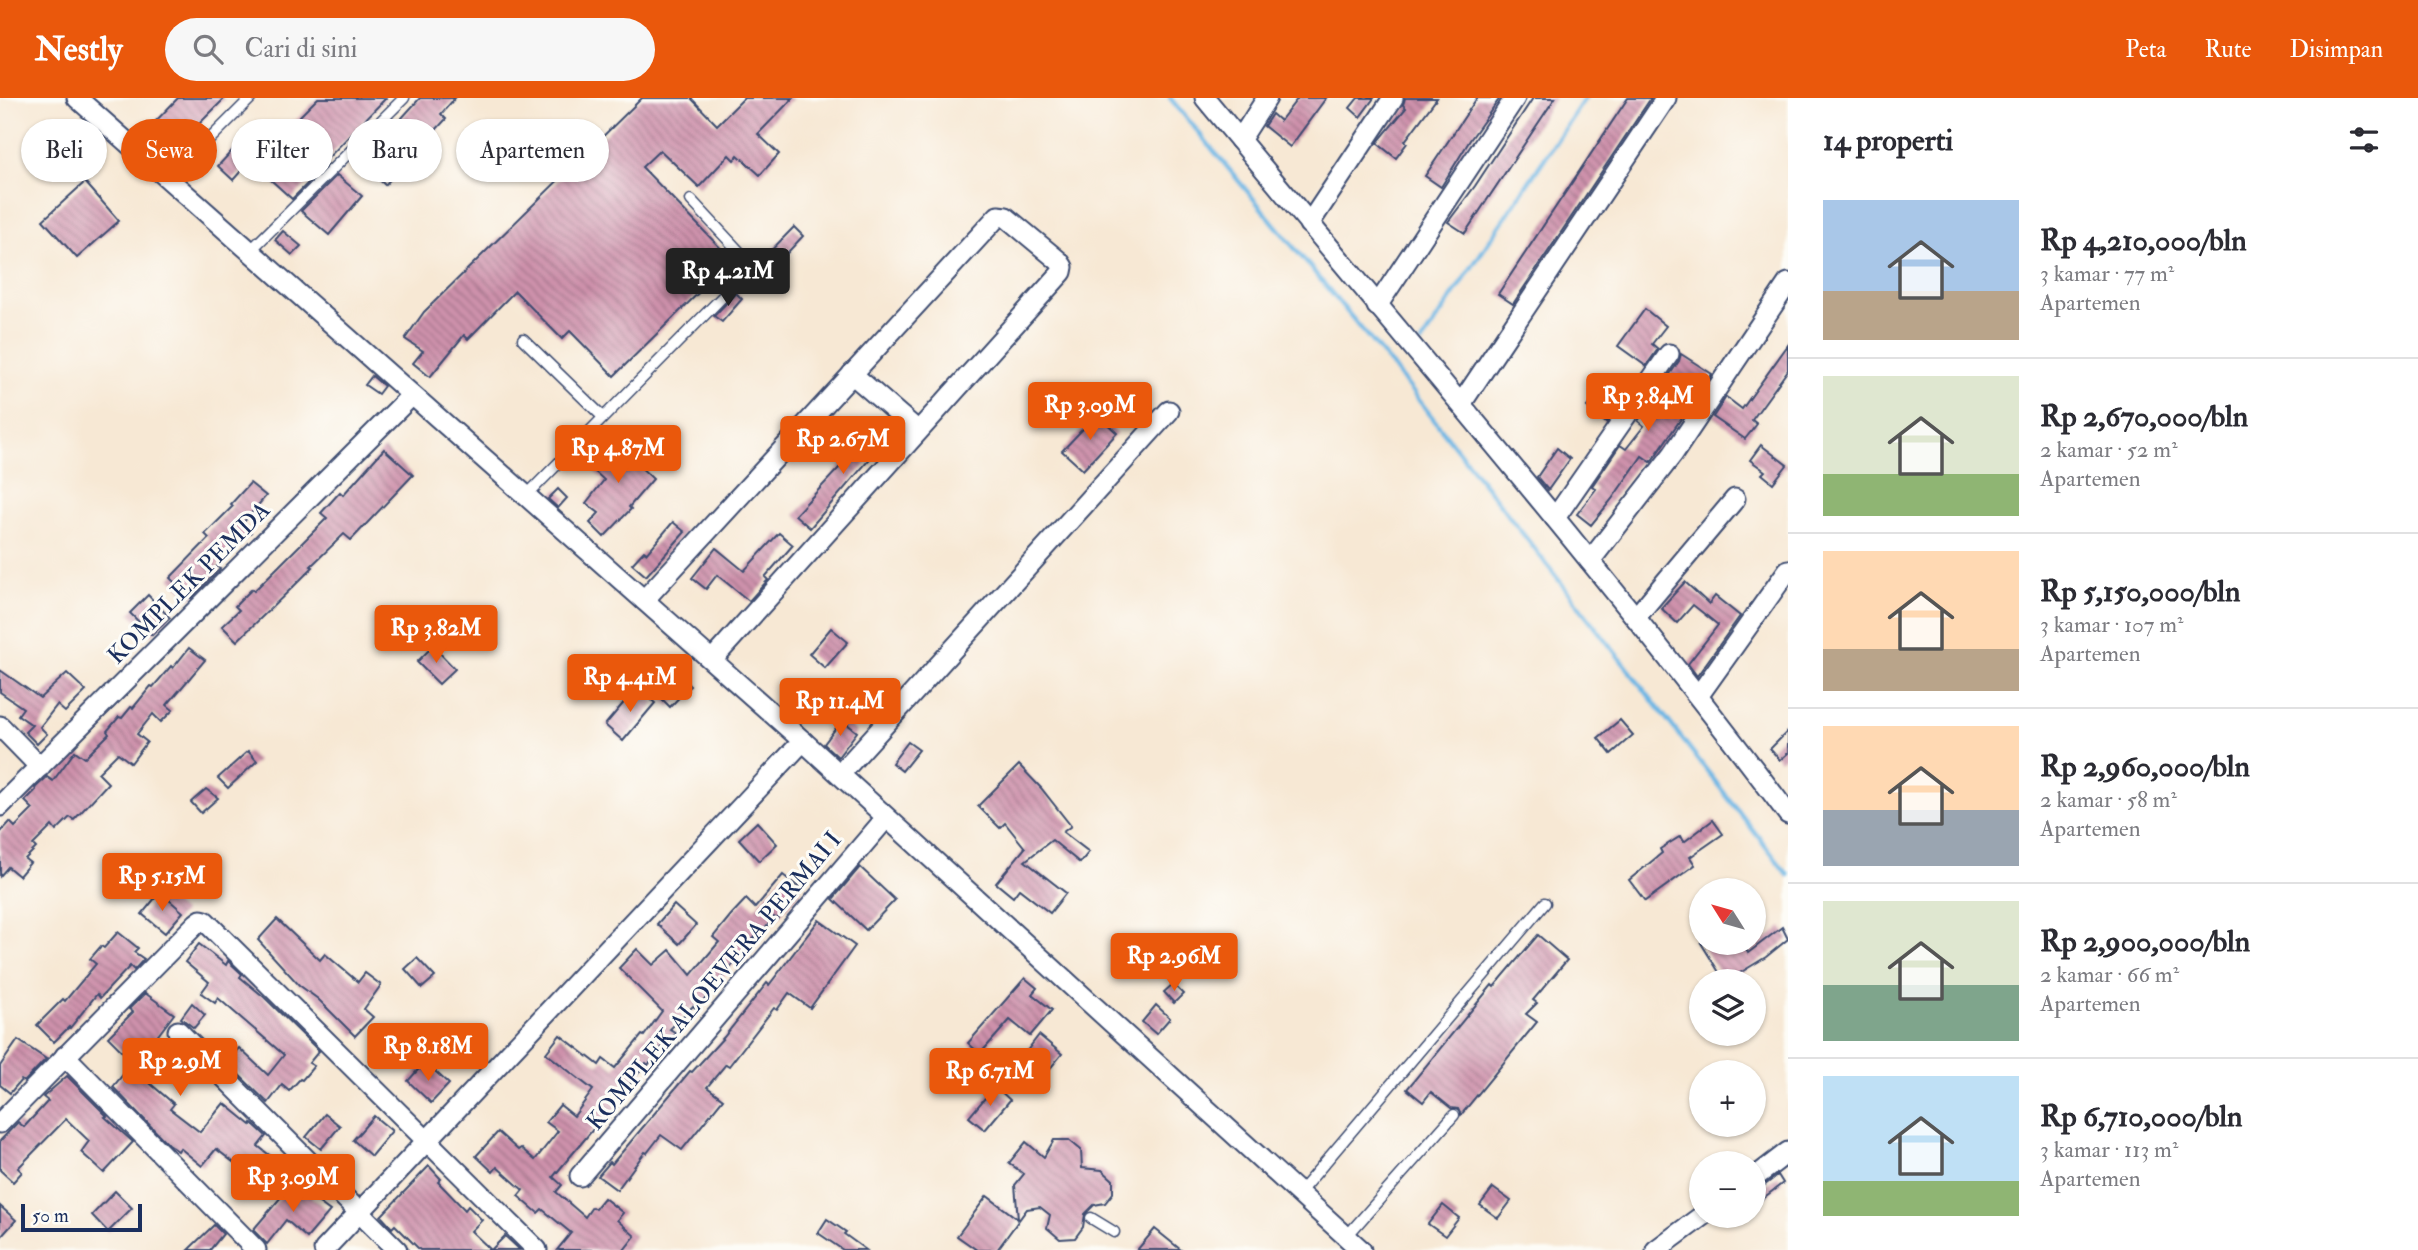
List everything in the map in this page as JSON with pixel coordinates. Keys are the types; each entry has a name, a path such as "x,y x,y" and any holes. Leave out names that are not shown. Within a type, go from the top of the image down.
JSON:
{"street":[{"path":"77,98 121,137"},
{"path":"1205,98 1636,617 1699,695 1788,814"},
{"path":"1240,140 1267,98"},
{"path":"1309,224 1393,98"},
{"path":"1377,306 1515,98"},
{"path":"1461,404 1666,98"},
{"path":"171,182 840,774 1353,1243"},
{"path":"644,600 998,216 1006,217 1059,261 1063,267 1062,271 712,660"},
{"path":"1590,561 1673,454 1788,283"},
{"path":"1555,518 1669,354"},
{"path":"852,374 918,431"},
{"name":"KOMPLEK PEMDA","path":"0,806 412,395"},
{"path":"840,774 1169,411"},
{"path":"1636,617 1735,499"},
{"path":"1699,695 1788,570"},
{"path":"0,726 40,766"},
{"path":"324,1250 803,741"},
{"name":"KOMPLEK ALOEVERA PERMAI I","path":"580,1177 886,818"},
{"path":"0,1123 197,923 205,920 537,1250"},
{"path":"178,1031 397,1250"},
{"path":"65,1056 256,1250"},
{"path":"1766,1169 1788,1152"},
{"path":"1656,1250 1689,1226"}],"lane":[{"path":"217,132 251,98"},
{"path":"250,251 404,98"},
{"path":"526,496 746,272 747,260 691,200"},
{"path":"523,339 603,417"},
{"path":"1299,1193 1545,903"},
{"path":"1353,1243 1454,1115"},
{"path":"1091,1218 1114,1232"}],"building":[{"path":"178,98 225,98 204,119 158,119"},
{"path":"318,98 386,98 366,119 347,119 347,138 333,153 333,119 297,119"},
{"path":"420,98 455,98 441,114 446,119 442,123 442,119 401,119"},
{"path":"642,98 691,98 717,125 744,98 793,98 758,134 779,154 760,175 738,155 734,160 729,155 699,187 660,150 642,167 732,260 614,376 570,331 562,339 515,291 468,339 464,335 430,377 413,363 423,351 405,339 424,312 556,182 609,182 609,130"},
{"path":"1298,98 1326,98 1290,147 1264,126 1272,114 1280,121"},
{"path":"1358,98 1374,98 1360,117 1350,108"},
{"path":"1405,98 1437,98 1405,141 1407,143 1396,158 1377,143 1406,108 1403,105"},
{"path":"1477,98 1500,98 1441,187 1425,176"},
{"path":"1533,98 1555,98 1465,233 1448,222"},
{"path":"1628,98 1651,98 1513,304 1498,294"},
{"path":"231,152 231,178 218,166"},
{"path":"337,175 362,196 329,235 301,211 333,182"},
{"path":"85,182 119,221 77,258 43,220"},
{"path":"273,182 309,182 292,199"},
{"path":"794,227 803,236 761,281 753,274 754,268"},
{"path":"283,231 301,246 292,255 275,240"},
{"path":"736,293 742,299 722,322 714,316"},
{"path":"1645,309 1666,326 1652,344 1658,349 1646,366 1618,346"},
{"path":"1788,345 1788,370 1752,420 1757,424 1745,439 1713,417 1726,397 1742,409"},
{"path":"1681,354 1712,374 1651,462 1642,456 1591,525 1577,514 1596,489 1592,486 1620,445 1626,449 1644,426 1638,421"},
{"path":"372,376 384,386 378,394 365,385"},
{"path":"1620,380 1631,387 1606,423 1587,407 1599,393 1606,400"},
{"path":"1097,414 1117,433 1083,470 1062,451"},
{"path":"882,422 894,431 810,528 795,515"},
{"path":"627,434 645,451 635,462 653,479 629,507 631,509 604,537 590,523 599,513 586,503 604,480 593,470"},
{"path":"1761,445 1787,465 1773,483 1762,474 1765,471 1750,460"},
{"path":"1557,448 1570,459 1548,490 1537,477"},
{"path":"384,449 413,475 351,540 344,534 237,641 222,626 239,610 235,606 252,589 254,591 327,518 321,513 340,492 343,495"},
{"path":"250,483 266,496 242,524 251,532 217,566 220,569 191,598 170,578 209,538 205,534 233,506 231,504"},
{"path":"558,489 567,498 558,508 548,499"},
{"path":"673,522 685,532 646,576 632,564 644,551 647,553"},
{"path":"779,533 793,545 765,577 768,580 749,601 717,575 706,589 692,578 716,548 744,571"},
{"path":"1685,582 1709,604 1715,596 1740,616 1697,676 1688,664 1718,625 1693,605 1677,623 1661,608"},
{"path":"148,595 170,618 152,635 130,613"},
{"path":"831,628 848,642 825,668 809,654"},
{"path":"433,646 455,669 439,684 417,662"},
{"path":"189,648 205,660 167,705 173,710 161,722 153,714 137,734 147,742 131,763 118,753 98,773 108,783 74,820 70,817 56,831 52,826 33,845 36,848 25,859 30,863 19,876 8,867 0,876 0,833 10,822 15,827 33,809 25,801 35,788 47,777 53,781 75,751 85,758 109,734 107,731 119,717 122,718 133,708"},
{"path":"0,670 40,698 67,673 86,691 65,712 57,705 40,727 47,734 37,744 25,732 32,725 18,715 23,708 0,692"},
{"path":"681,677 690,686 670,707 661,698"},
{"path":"637,687 655,703 623,741 605,725"},
{"path":"842,720 857,732 838,757 824,744"},
{"path":"1620,720 1633,735 1611,754 1598,738"},
{"path":"1788,731 1788,753 1780,760 1770,749"},
{"path":"908,742 919,750 902,771 892,763"},
{"path":"248,751 257,761 228,788 218,778"},
{"path":"1019,765 1071,826 1063,832 1089,852 1080,863 1052,840 1025,861 1066,893 1050,913 1019,889 1013,897 996,883 1025,848 1005,823 1000,828 978,806"},
{"path":"206,789 218,798 201,813 191,802"},
{"path":"1713,820 1723,834 1690,857 1695,865 1645,901 1629,880 1662,853 1660,849 1681,836 1684,842"},
{"path":"757,822 777,844 759,861 739,839"},
{"path":"860,867 895,900 866,930 833,899"},
{"path":"783,875 802,890 777,919 774,917 757,939 755,937 697,1009 693,1006 670,1029 676,1033 666,1046 664,1045 648,1065 646,1063 628,1087 631,1090 603,1124 600,1121 553,1177 562,1185 556,1192 585,1217 592,1207 595,1209 604,1198 623,1213 617,1220 635,1236 624,1250 557,1250 571,1233 542,1209 538,1213 518,1196 523,1190 497,1167 493,1172 476,1156 498,1132 518,1150 521,1148 535,1160 558,1131 546,1122 560,1105 574,1116 593,1090 546,1053 560,1035 599,1065 603,1059 615,1068 642,1035 644,1036 662,1011 619,968 637,949 653,965 670,950 691,975 719,942 713,937 731,915 746,899 755,908"},
{"path":"160,892 183,912 165,933 142,914"},
{"path":"674,905 696,925 679,944 657,924"},
{"path":"277,919 320,960 325,954 358,982 365,973 381,985 364,1009 373,1017 355,1036 318,999 299,985 258,940"},
{"path":"819,920 855,946 810,1008 789,993 777,1010 774,1008 729,1066 726,1064 707,1087 723,1099 682,1150 661,1135 617,1190 598,1176 610,1162 612,1164 690,1071 692,1072 724,1037 767,983 769,985"},
{"path":"1782,927 1788,939 1766,957 1746,969 1717,969 1709,956 1766,956 1766,939"},
{"path":"118,932 138,948 134,952 144,959 134,970 130,966 100,998 97,994 70,1028 54,1042 37,1025 63,999 65,1001 96,964 90,959"},
{"path":"1538,935 1567,960 1533,1000 1537,1003 1526,1014 1537,1022 1461,1115 1458,1109 1451,1108 1431,1092 1423,1102 1407,1089 1492,985 1494,987"},
{"path":"199,944 226,965 228,961 242,974 240,977 319,1051 309,1063 314,1066 302,1080 289,1091 282,1085 268,1103 226,1062 239,1048 268,1075 284,1055 218,998 215,1003 201,993 209,982 185,962"},
{"path":"417,958 435,977 422,988 405,969"},
{"path":"1025,978 1037,988 1032,994 1052,1010 1030,1036 1010,1020 980,1054 968,1043"},
{"path":"1173,984 1183,994 1174,1003 1164,992"},
{"path":"145,993 174,1014 156,1038 168,1046 145,1079 174,1104 170,1109 200,1132 224,1103 251,1125 252,1123 266,1136 258,1146 278,1162 263,1181 216,1149 202,1166 180,1148 178,1151 113,1087 133,1062 108,1037 133,1012 129,1009"},
{"path":"192,1003 205,1015 194,1028 181,1018"},
{"path":"1156,1005 1170,1018 1156,1034 1142,1022"},
{"path":"392,1034 402,1043 386,1060 377,1052"},
{"path":"1039,1035 1062,1054 1048,1071 1026,1052"},
{"path":"18,1040 46,1059 10,1093 0,1085 0,1066"},
{"path":"425,1062 449,1084 431,1103 408,1081"},
{"path":"67,1076 107,1116 105,1117 133,1142 104,1173 81,1152 89,1141 66,1119 18,1168 22,1172 13,1182 0,1170 0,1141 18,1122 24,1127 48,1101 43,1097"},
{"path":"995,1086 1010,1100 985,1130 969,1117"},
{"path":"325,1114 340,1126 321,1149 306,1137"},
{"path":"374,1116 392,1131 371,1156 353,1140"},
{"path":"1054,1140 1069,1140 1081,1150 1082,1168 1102,1170 1113,1180 1113,1193 1105,1203 1094,1205 1085,1214 1083,1227 1075,1238 1060,1239 1047,1228 1050,1215 1040,1207 1027,1209 997,1250 977,1250 957,1236 987,1196 1018,1219 1015,1185 1024,1174 1009,1163 1026,1142 1044,1157"},
{"path":"429,1166 441,1179 438,1182 465,1210 468,1206 482,1220 471,1231 491,1250 420,1250 395,1225 392,1228 381,1216"},
{"path":"1778,1175 1783,1183 1766,1196 1766,1184"},
{"path":"309,1179 318,1188 311,1197 330,1211 307,1238 286,1220 267,1244 253,1230 287,1190 294,1197"},
{"path":"1493,1188 1511,1201 1498,1218 1480,1205"},
{"path":"115,1191 132,1208 108,1232 92,1215"},
{"path":"1443,1205 1459,1218 1445,1236 1428,1224"},
{"path":"0,1206 16,1220 0,1238"},
{"path":"827,1219 866,1250 843,1250 818,1233"},
{"path":"214,1225 223,1234 210,1250 188,1250"},
{"path":"1155,1229 1181,1250 1137,1250"},
{"path":"505,1236 520,1250 491,1250"}],"waterway":[{"path":"1170,98 1397,372 1788,875"},
{"path":"1421,343 1585,98"}]}
